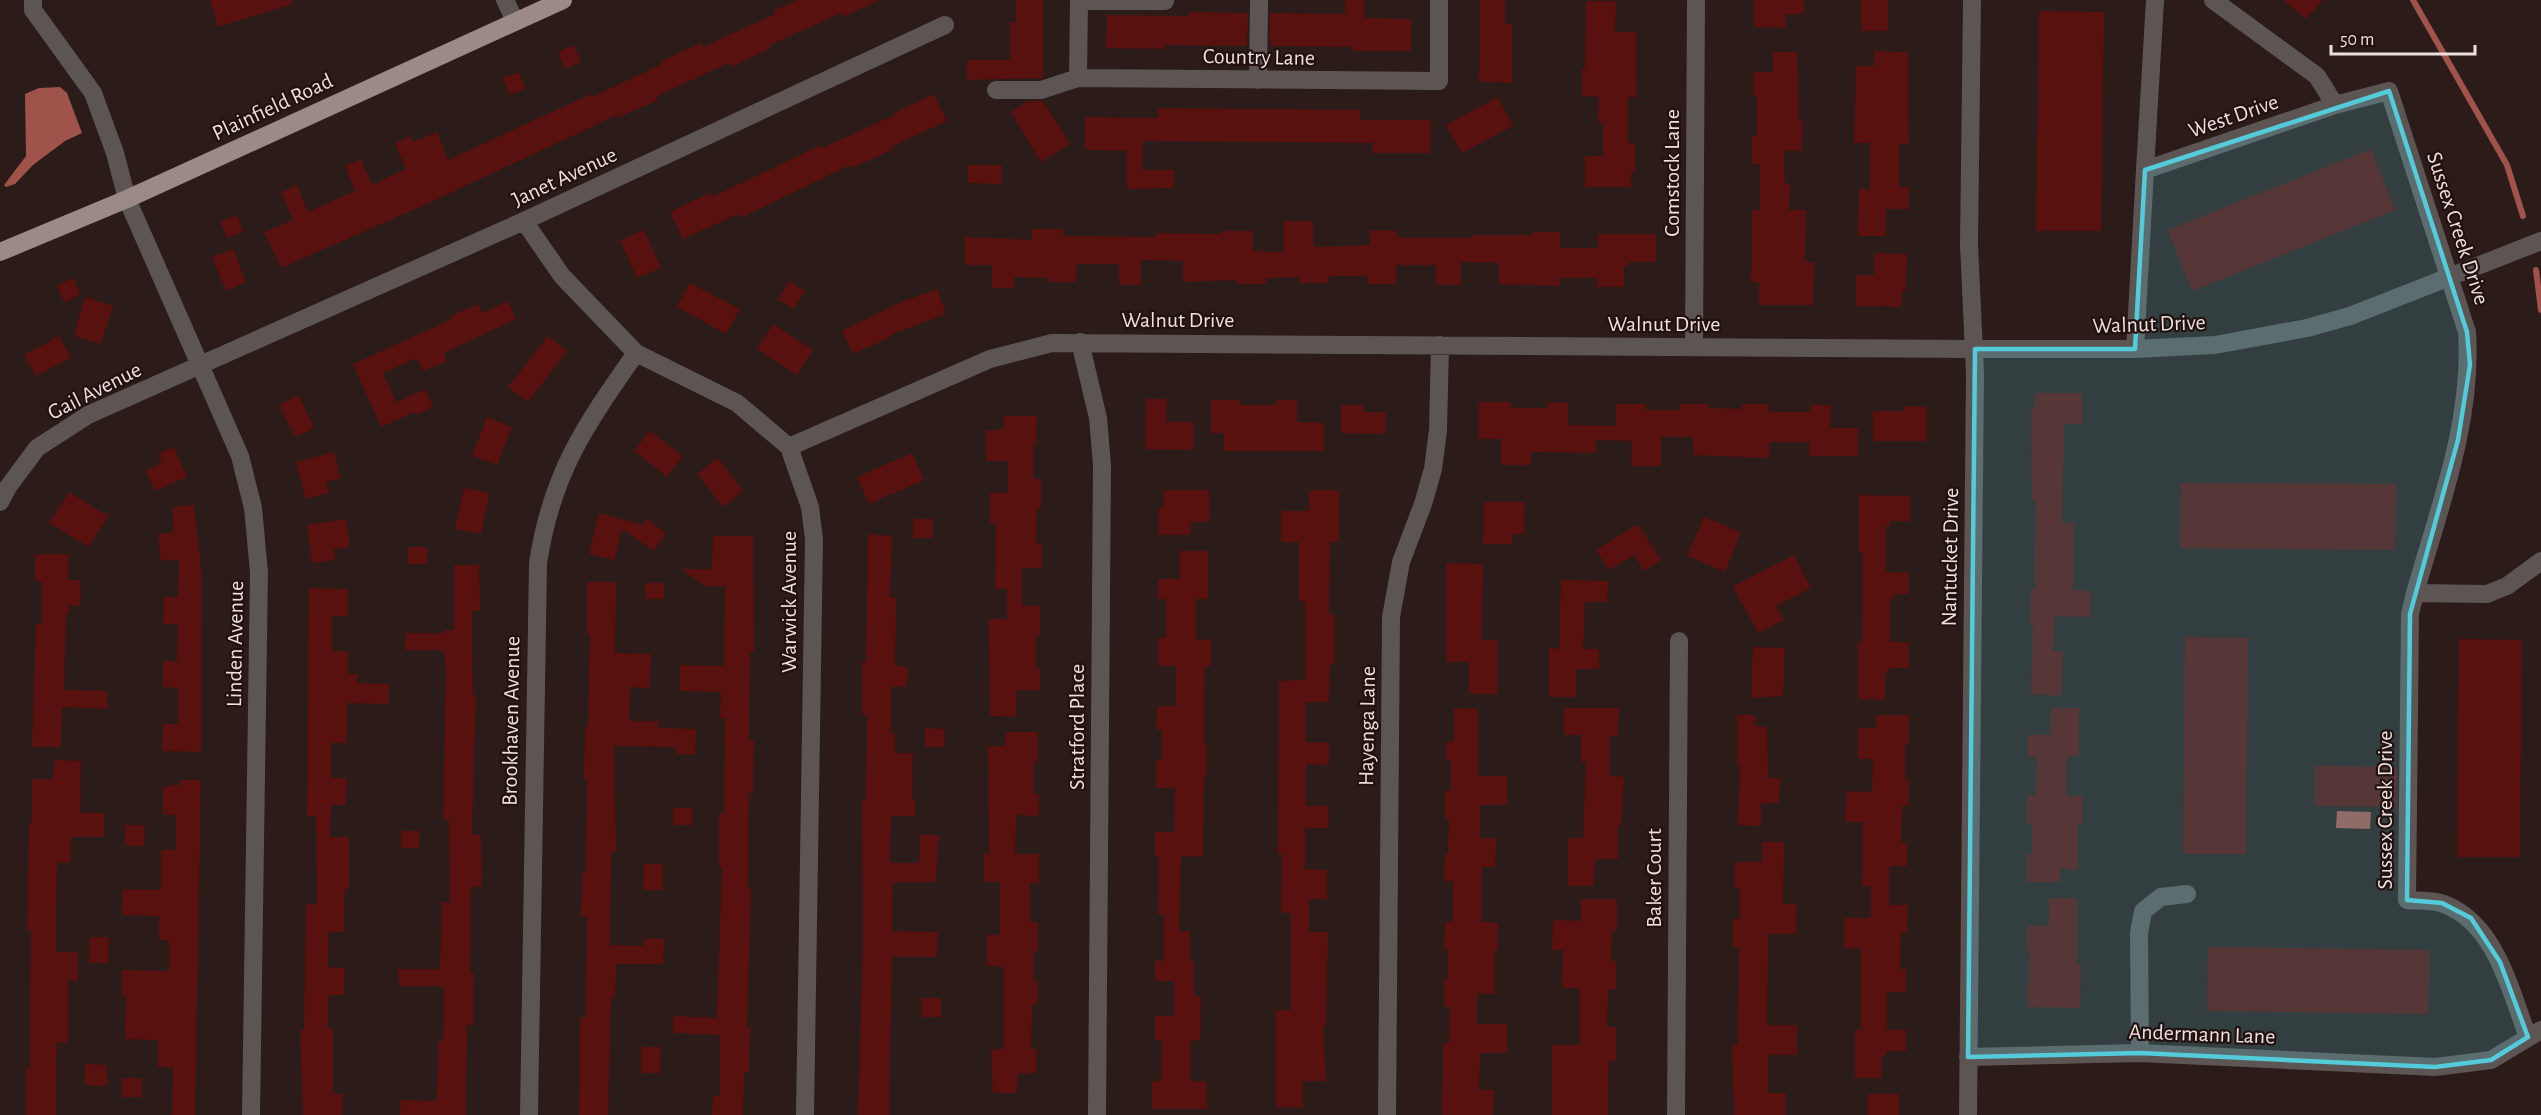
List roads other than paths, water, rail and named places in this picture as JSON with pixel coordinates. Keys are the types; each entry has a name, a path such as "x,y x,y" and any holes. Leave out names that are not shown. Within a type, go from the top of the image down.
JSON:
{"main road":[{"name":"Plainfield Road","path":"0,252 127,199 555,2"}],"street":[{"name":"Linden Avenue","path":"33,0 33,10 93,93 115,153 127,199 240,456 254,508 259,572 251,1115"},
{"path":"505,0 515,21"},
{"path":"1078,78 1079,0 1165,1"},
{"path":"1258,80 1259,0"},
{"name":"Country Lane","path":"996,90 1041,90 1078,78 1439,81 1439,0"},
{"name":"Comstock Lane","path":"1694,347 1696,0"},
{"name":"Nantucket Drive","path":"1968,1115 1975,349 1969,245 1972,0"},
{"path":"2135,349 2155,0"},
{"path":"2213,0 2317,76 2335,105"},
{"name":"Janet Avenue","path":"201,364 524,221 945,25"},
{"name":"Sussex Creek Drive","path":"2335,105 2389,91 2468,332 2470,365 2458,440 2415,593 2410,625 2407,900 2442,903 2471,918 2500,962 2534,1033 2491,1060 2435,1067"},
{"name":"West Drive","path":"2145,170 2335,105"},
{"path":"524,221 562,276 636,353 737,403 789,447"},
{"name":"Walnut Drive","path":"789,447 990,359 1052,343 1975,349 2135,349 2215,345 2307,328 2368,309 2541,241"},
{"name":"Stratford Place","path":"1080,342 1098,418 1102,465 1097,1115"},
{"name":"Hayenga Lane","path":"1387,1115 1391,617 1401,562 1424,504 1433,469 1438,430 1440,345"},
{"name":"Brookhaven Avenue","path":"529,1115 538,563 548,512 563,470 590,419 636,353"},
{"name":"Gail Avenue","path":"0,502 36,448 88,415 201,364"},
{"name":"Warwick Avenue","path":"789,447 810,507 814,539 806,1115"},
{"path":"2415,593 2487,594 2507,586 2541,561"},
{"name":"Baker Court","path":"1676,1115 1679,641"},
{"path":"2140,1053 2139,933 2143,910 2161,897 2187,894"},
{"name":"Andermann Lane","path":"1968,1057 2140,1053 2435,1067"}],"waterway":[{"path":"2413,0 2507,165 2523,216"},
{"path":"2536,270 2541,310"}]}
